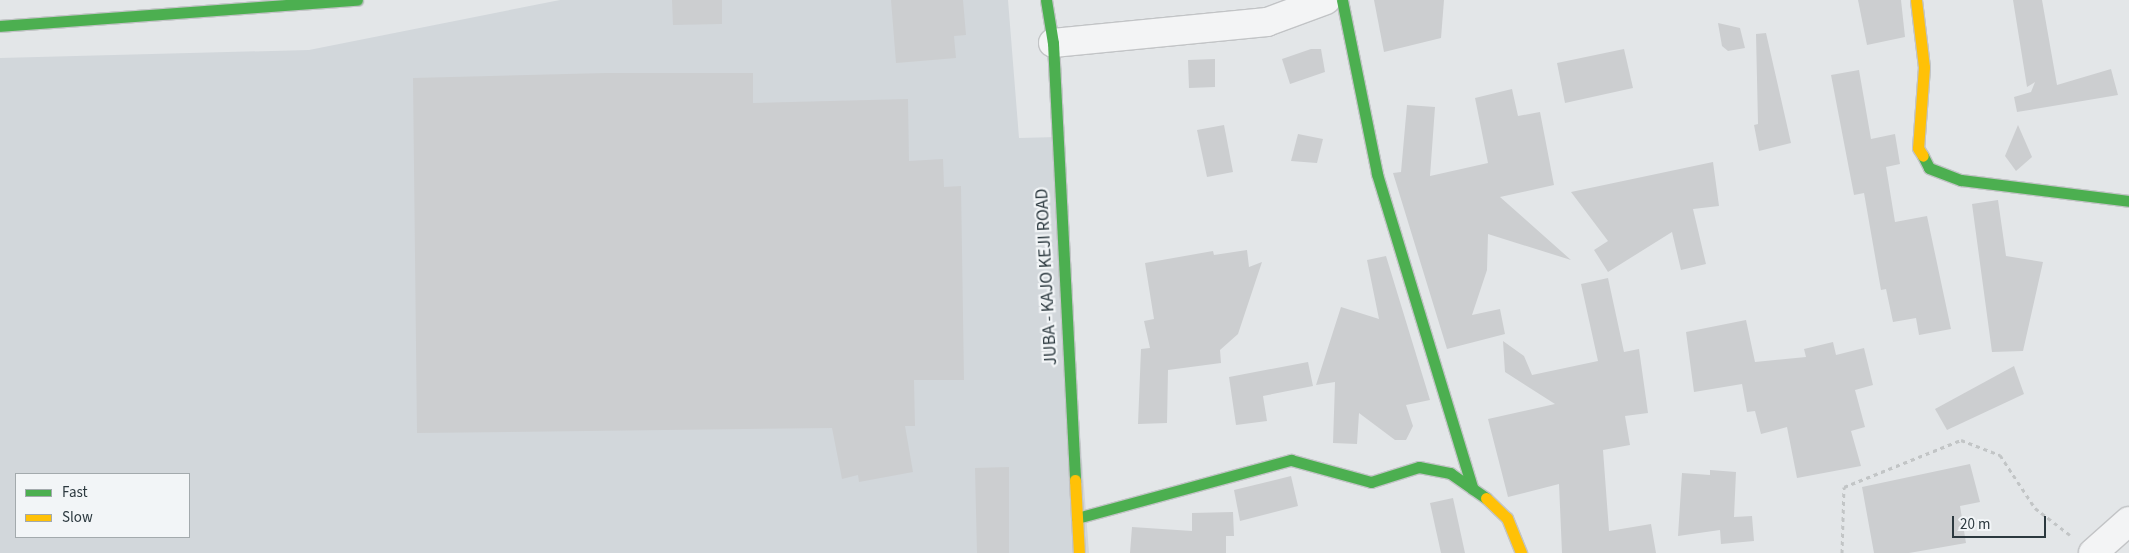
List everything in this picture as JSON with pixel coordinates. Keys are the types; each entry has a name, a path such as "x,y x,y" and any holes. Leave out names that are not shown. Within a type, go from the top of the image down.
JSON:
{"street":[{"path":"0,26 356,0"},
{"name":"JUBA - KAJO KEJI ROAD","path":"1046,0 1053,43 1079,553"},
{"path":"1053,43 1267,22 1326,0"},
{"path":"1342,0 1377,174 1473,488"},
{"path":"1916,0 1924,67 1918,148 1929,168 1961,180 2129,201"},
{"path":"1078,518 1172,494 1260,464 1291,460 1371,482 1419,467 1450,473 1473,488 1507,518 1521,553"},
{"path":"2085,547 2129,521"}],"path":[{"path":"1842,553 1844,487 1961,440 2000,455 2035,508 2085,547"}],"shaded area":[{"path":"560,0 1008,0 1019,138 1058,137 1089,553 0,553 0,58 309,50"}],"building":[{"path":"672,0 722,0 722,24 673,25"},
{"path":"891,0 963,0 966,35 954,36 956,58 896,63"},
{"path":"1374,0 1444,0 1441,38 1384,52"},
{"path":"1858,0 1901,0 1905,37 1867,45"},
{"path":"2013,0 2042,0 2057,85 2111,69 2118,95 2017,112 2014,97 2031,92 2035,82 2027,87"},
{"path":"1718,23 1740,28 1745,48 1728,51 1722,46"},
{"path":"1766,33 1791,143 1759,151 1754,125 1758,124 1756,34"},
{"path":"1311,49 1321,49 1325,72 1290,84 1282,59"},
{"path":"1624,49 1633,88 1565,103 1557,63"},
{"path":"1215,59 1215,87 1189,88 1188,60"},
{"path":"1859,70 1871,139 1895,134 1900,164 1886,167 1895,222 1927,216 1951,329 1919,335 1916,318 1893,322 1886,289 1881,290 1864,193 1854,195 1831,75"},
{"path":"606,73 753,73 753,103 908,99 909,161 943,159 944,187 961,186 964,380 914,380 915,426 905,426 913,472 859,482 858,475 842,479 832,428 417,433 413,78"},
{"path":"1512,89 1518,116 1540,112 1554,185 1500,197 1571,260 1488,234 1487,270 1472,315 1500,309 1505,334 1447,349 1393,173 1401,172 1407,105 1435,107 1430,176 1488,163 1475,98"},
{"path":"1224,125 1233,172 1207,177 1197,130"},
{"path":"2018,125 2032,157 2016,171 2005,156"},
{"path":"1298,134 1323,139 1317,163 1291,161"},
{"path":"1713,162 1719,206 1693,209 1706,264 1681,270 1672,232 1608,272 1594,250 1608,241 1571,192"},
{"path":"1998,200 2006,256 2043,262 2023,351 1992,352 1972,204"},
{"path":"1247,250 1249,267 1262,262 1238,334 1220,350 1221,363 1168,370 1167,423 1138,424 1141,349 1150,348 1144,321 1154,319 1145,263 1213,251 1214,255"},
{"path":"1386,256 1430,400 1406,405 1413,426 1406,440 1395,440 1359,413 1357,444 1333,443 1335,382 1316,385 1341,307 1379,319 1367,260"},
{"path":"1608,278 1624,352 1639,349 1648,413 1625,416 1630,445 1603,450 1609,531 1651,524 1656,553 1562,553 1559,484 1508,497 1488,419 1555,404 1505,372 1503,341 1524,356 1532,375 1598,361 1581,284"},
{"path":"1746,320 1755,362 1806,357 1804,349 1833,342 1836,355 1864,348 1873,385 1855,390 1865,427 1851,431 1861,466 1797,478 1787,427 1761,434 1755,411 1747,412 1742,384 1694,392 1686,332"},
{"path":"1308,362 1313,386 1263,396 1267,421 1236,425 1229,377"},
{"path":"2014,366 2024,394 1947,430 1935,409"},
{"path":"1970,464 1980,502 1960,506 1966,543 1909,553 1874,553 1862,487"},
{"path":"1009,467 1009,553 977,553 975,468"},
{"path":"1710,470 1736,472 1734,517 1752,516 1754,541 1721,544 1720,530 1678,536 1682,473 1710,475"},
{"path":"1291,476 1298,506 1240,521 1234,490"},
{"path":"1453,498 1465,553 1441,553 1430,503"},
{"path":"1233,512 1234,536 1226,536 1226,553 1130,553 1132,527 1192,531 1192,513"}],"traffic: fast":[{"path":"0,26 357,0"},
{"path":"1046,0 1053,43 1075,480"},
{"path":"1342,0 1377,174 1473,489"},
{"path":"1923,156 1929,168 1961,180 2129,201"},
{"path":"1077,518 1291,460 1371,482 1419,467 1450,473 1486,498"}],"traffic: slow":[{"path":"1916,0 1924,67 1918,148 1923,156"},
{"path":"1075,480 1079,553"},
{"path":"1486,498 1507,518 1521,553"}]}
